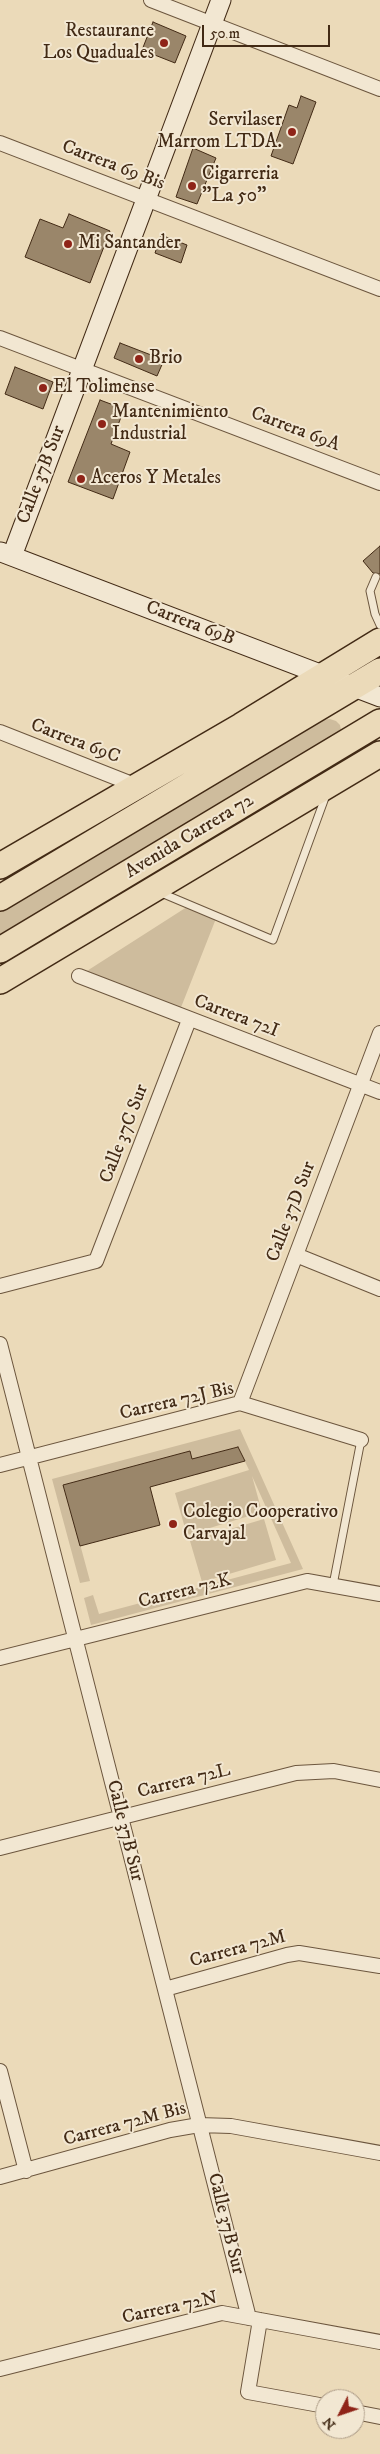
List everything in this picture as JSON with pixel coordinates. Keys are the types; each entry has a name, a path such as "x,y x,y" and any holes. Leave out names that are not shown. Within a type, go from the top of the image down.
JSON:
{"highway":[{"path":"0,866 325,676 380,641"},
{"path":"0,898 380,671"},
{"name":"Avenida Carrera 72","path":"0,950 380,722"},
{"name":"Avenida Carrera 72","path":"0,981 380,754"}],"street":[{"path":"151,0 380,89"},
{"name":"Calle 37B Sur","path":"6,554 82,369 221,0"},
{"name":"Carrera 69 Bis","path":"0,143 380,289"},
{"name":"Carrera 69A","path":"0,338 380,483"},
{"name":"Carrera 69B","path":"6,554 380,697"},
{"name":"Carrera 69C","path":"0,732 136,786"},
{"name":"Carrera 72I","path":"79,976 189,1020 380,1092"},
{"name":"Calle 37C Sur","path":"0,1286 96,1261 189,1020"},
{"name":"Calle 37D Sur","path":"240,1403 380,1033"},
{"path":"296,1255 380,1289"},
{"name":"Calle 37B Sur","path":"0,1344 200,2124 254,2319 248,2392 315,2404"},
{"name":"Carrera 72J Bis","path":"0,1465 240,1403 361,1440"},
{"name":"Carrera 72K","path":"0,1658 307,1581 380,1594"},
{"name":"Carrera 72L","path":"0,1848 296,1773 334,1771 380,1780"},
{"name":"Carrera 72M","path":"165,1989 287,1954 314,1954 380,1966"},
{"path":"0,2071 26,2171"},
{"name":"Carrera 72M Bis","path":"0,2177 170,2130 200,2124 231,2126 380,2153"},
{"name":"Carrera 72N","path":"0,2369 222,2313 380,2342"},
{"path":"365,2414 380,2417"}],"lane":[{"path":"376,577 370,591 375,614 380,624"},
{"path":"153,889 273,940 330,785"},
{"path":"333,1585 361,1440"}],"shaded area":[{"path":"330,719 340,725 341,730 339,734 274,771 205,822 0,941 0,909 320,720"},
{"path":"190,905 217,916 178,1015 79,976"},
{"path":"240,1429 303,1569 91,1625 84,1598 93,1595 99,1614 291,1563 252,1476 262,1512 187,1535 175,1493 249,1470 238,1447 215,1453 220,1468 197,1475 190,1451 64,1485 90,1581 80,1583 52,1479"},
{"path":"264,1519 276,1560 202,1582 190,1541"}],"building":[{"name":"Restaurante Los Quaduales","path":"153,22 186,36 175,63 142,50"},
{"name":"Servilaser Marrom LTDA.","path":"301,96 316,102 293,164 271,156 289,105 297,108"},
{"path":"193,148 216,158 197,204 176,197"},
{"name":"Mi Santander","path":"69,214 110,231 90,283 25,257 40,219 63,228"},
{"path":"161,235 187,245 181,263 155,253"},
{"name":"Brio","path":"120,343 164,360 157,376 114,358"},
{"path":"15,367 53,382 43,409 5,394"},
{"path":"100,400 124,409 111,444 130,452 113,499 68,482"},
{"path":"380,546 380,574 373,573 363,561"},
{"path":"238,1447 245,1461 150,1487 160,1525 80,1546 63,1485 190,1451 192,1459"}],"place":[{"name":"Restaurante Los Quaduales","path":"164,43"},
{"name":"Servilaser Marrom LTDA.","path":"292,132"},
{"name":"Cigarreria \"La 50\"","path":"192,186"},
{"name":"Mi Santander","path":"68,244"},
{"name":"Brio","path":"139,359"},
{"name":"El Tolimense","path":"43,388"},
{"name":"Mantenimiento Industrial","path":"102,424"},
{"name":"Aceros Y Metales","path":"81,479"},
{"name":"Colegio Cooperativo Carvajal","path":"173,1524"}]}
